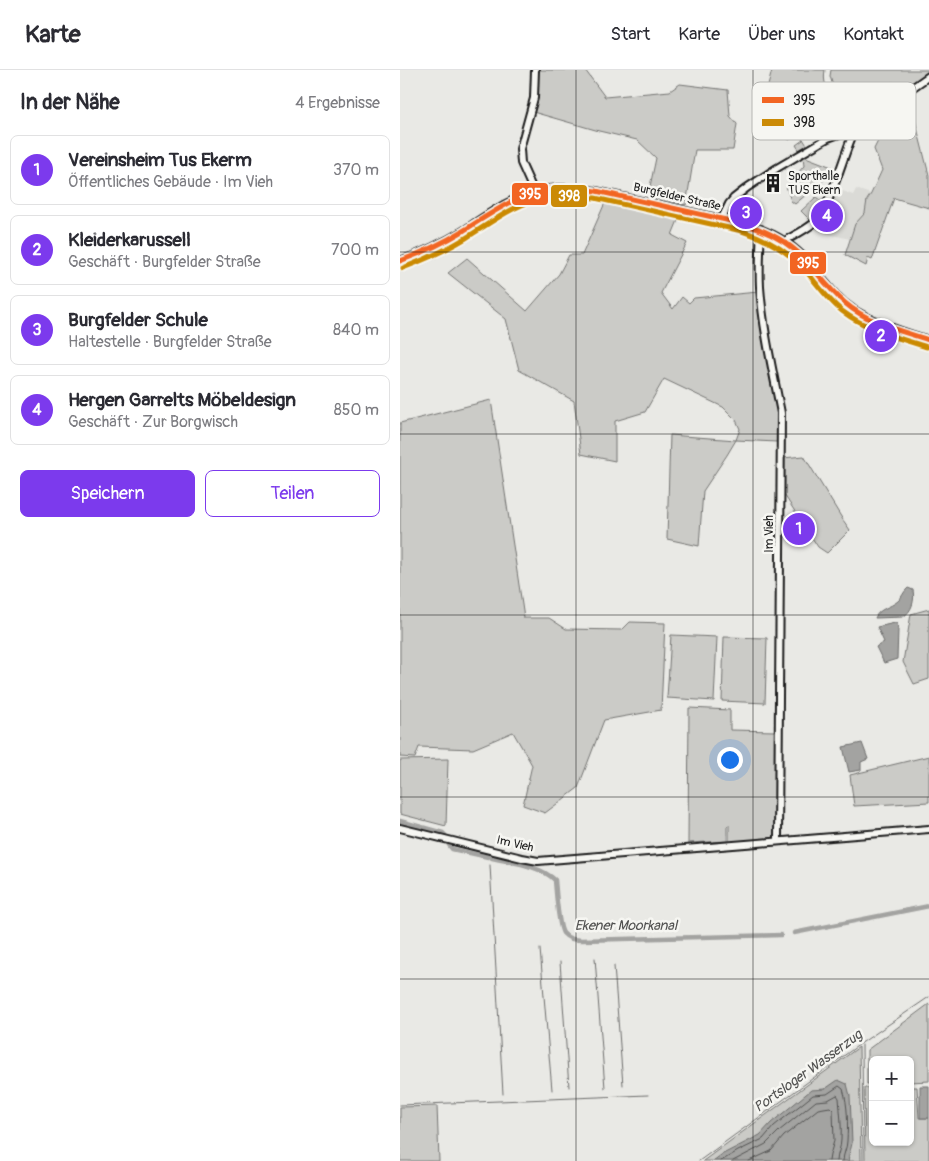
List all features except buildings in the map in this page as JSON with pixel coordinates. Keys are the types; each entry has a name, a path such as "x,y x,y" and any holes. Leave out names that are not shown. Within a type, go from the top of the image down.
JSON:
{"street":[{"path":"534,192 521,163 520,149 534,98 535,70"},
{"path":"916,85 929,76"},
{"path":"723,219 726,208 748,186 825,140"},
{"path":"786,242 816,220 821,213 851,140"},
{"name":"Burgfelder Straße","path":"400,261 441,244 521,196 559,188 596,190 761,229 786,242 840,299 854,310 884,324 929,340"},
{"name":"Im Vieh","path":"761,229 760,286 770,358 781,413 778,841"},
{"name":"Im Vieh","path":"400,828 538,861 929,828"}],"shaded area":[{"path":"538,70 585,70 605,97 670,91 680,84 728,90 730,116 737,124 733,150 695,150 686,205 648,196 656,158 637,140 533,112 538,96"},
{"path":"772,70 825,70 825,82 769,82"},
{"path":"831,70 929,70 929,72 914,82 832,82"},
{"path":"916,124 929,175 929,208 894,198 872,260 868,258 866,266 845,255 855,224 865,213 867,200 882,170 874,149 878,140 916,140"},
{"path":"804,140 808,147 800,151 796,145"},
{"path":"803,156 837,169 795,204 791,201 786,186 804,166"},
{"path":"835,188 853,195 856,189 871,194 867,200 865,213 855,224 850,239 812,228"},
{"path":"608,196 681,213 672,235 687,243 661,293 673,309 682,297 689,303 694,298 758,292 763,333 777,409 777,442 736,440 740,429 736,420 723,407 664,379 645,412 615,421 615,461 581,454 574,401 519,370 506,319 448,273 467,258 527,311 559,274 569,255 582,255"},
{"path":"816,197 824,203 817,216 811,221 801,211"},
{"path":"491,400 524,618 549,618 566,629 622,630 630,622 665,623 661,710 604,720 578,788 545,813 523,805 532,765 513,732 473,749 419,747 415,758 400,757 400,423"},
{"path":"670,435 736,440 703,491 699,546 667,539"},
{"path":"804,456 850,530 827,553 818,547 783,493 783,458"},
{"path":"929,609 929,679 914,684 903,662 911,614"},
{"path":"671,635 717,637 714,701 667,698"},
{"path":"724,637 767,638 765,703 722,701"},
{"path":"689,708 730,710 730,730 775,731 775,835 772,838 729,842 729,825 727,826 727,841 688,843"},
{"path":"929,756 929,802 854,806 850,775"},
{"path":"448,759 446,826 400,814 400,760"},
{"path":"929,1004 929,1081 914,1082 914,1056 869,1056 869,1084 867,1084 867,1050"},
{"path":"859,1047 861,1161 703,1161"},
{"path":"914,1087 917,1087 919,1118 929,1118 929,1161 865,1161 864,1088 869,1088 869,1146 914,1146"},
{"path":"437,1106 439,1161 400,1161 400,1107"}],"water":[{"path":"908,588 913,590 914,598 911,609 906,615 903,617 875,618 879,612 898,601"},
{"path":"897,623 898,629 897,659 884,663 876,647 884,642 877,627"},
{"path":"862,743 868,759 861,762 861,770 849,772 843,747"},
{"path":"838,1080 847,1084 850,1096 852,1142 849,1161 713,1161 760,1135 771,1123 811,1090 825,1089"},
{"path":"920,1086 929,1086 929,1118 920,1118"}],"waterway":[{"name":"Ekener Moorkanal","path":"400,821 445,835"},
{"name":"Ekener Moorkanal","path":"449,845 452,849 488,857"},
{"name":"Ekener Moorkanal","path":"492,858 534,868 555,880 561,929 571,939 781,935"},
{"path":"490,865 503,1094"},
{"name":"Ekener Moorkanal","path":"794,933 929,906"},
{"path":"540,949 552,1090"},
{"path":"595,958 605,1088"},
{"path":"560,962 569,1087"},
{"path":"614,966 623,1085"},
{"name":"Portsloger Wasserzug","path":"699,1161 860,1044 929,997"},
{"path":"862,1045 863,1161"},
{"path":"400,1105 648,1095"}],"transit line":[{"name":"395","path":"400,261 440,244 526,195 556,188 596,191 744,224 763,231 797,251 836,294 854,310 885,326 929,340"},
{"name":"398","path":"403,268 451,247 505,213 526,203 554,196 595,198 742,231 760,238 777,246 792,257 832,302 852,318 883,333 927,347"}],"place":[{"name":"Sporthalle TUS Ekern","path":"773,183"},
{"name":"Burgfelder Schule","path":"746,213"},
{"name":"Hergen Garrelts Möbeldesign","path":"827,216"},
{"name":"Kleiderkarussell","path":"881,336"},
{"name":"Vereinsheim Tus Ekerm","path":"799,529"}]}
